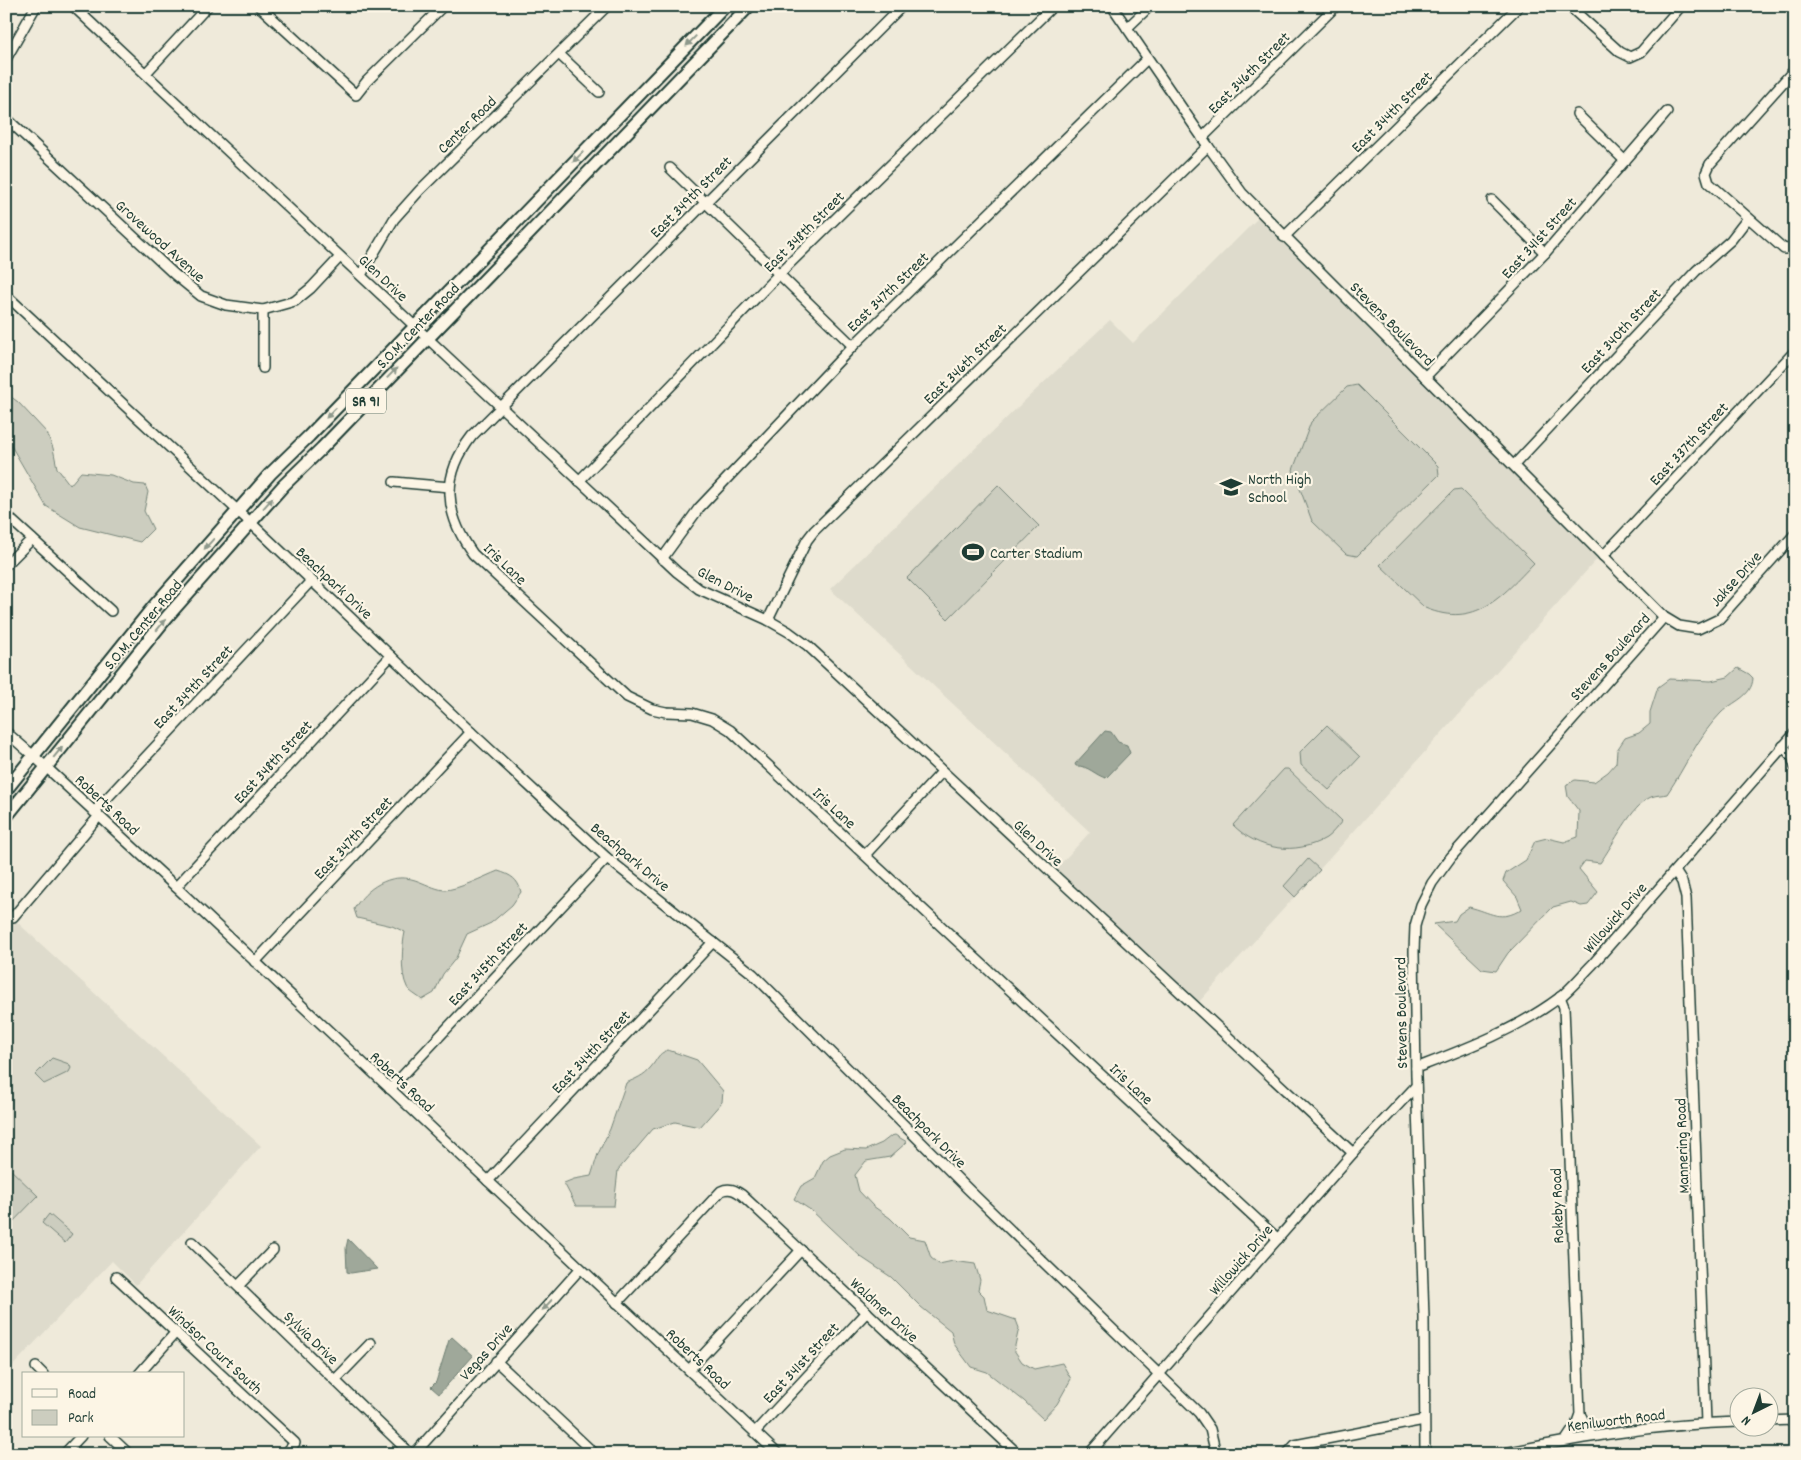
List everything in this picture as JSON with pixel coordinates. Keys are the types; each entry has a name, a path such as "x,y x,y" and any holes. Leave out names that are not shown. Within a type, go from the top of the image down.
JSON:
{"main road":[{"name":"S.O.M. Center Road","path":"6,790 154,606 270,474 725,6"},
{"name":"S.O.M. Center Road","path":"6,817 167,617 283,486 749,6"}],"street":[{"path":"6,59 36,6"},
{"name":"Glen Drive","path":"73,6 662,559 699,589 768,620 790,632 808,646 1353,1153"},
{"path":"146,73 208,6"},
{"path":"259,6 356,94 443,6"},
{"name":"Center Road","path":"361,275 394,219 420,190 607,6"},
{"name":"East 349th Street","path":"500,408 902,6"},
{"name":"East 348th Street","path":"579,481 779,274 1053,6"},
{"name":"Stevens Boulevard","path":"1112,6 1147,59 1242,193 1664,617 1451,857 1432,883 1421,905 1416,926 1414,951 1416,1086 1424,1318 1425,1454"},
{"path":"1126,28 1150,6"},
{"name":"East 346th Street","path":"1202,138 1336,6"},
{"name":"East 344th Street","path":"1284,237 1519,6"},
{"path":"1569,6 1620,52 1630,57 1641,52 1681,6"},
{"path":"559,54 599,92"},
{"name":"East 347th Street","path":"662,559 699,508 853,346 1147,59"},
{"path":"1795,69 1710,164 1706,173 1709,183 1784,249 1795,248"},
{"name":"East 341st Street","path":"1425,377 1545,253 1667,112"},
{"path":"1577,114 1625,160"},
{"name":"Grovewood Avenue","path":"6,118 174,274 201,296 226,305 264,310 295,301 311,288 340,257"},
{"name":"East 346th Street","path":"768,620 807,540 814,531 1208,146"},
{"path":"670,168 853,346"},
{"path":"1492,200 1545,253"},
{"name":"East 340th Street","path":"1514,465 1696,271 1731,240 1748,218"},
{"name":"Beachpark Drive","path":"6,295 607,858 753,974 968,1189 1199,1413 1210,1429 1216,1454"},
{"path":"263,368 264,310"},
{"name":"East 337th Street","path":"1603,556 1795,352"},
{"name":"Iris Lane","path":"500,408 462,450 452,474 450,487 451,506 455,522 461,536 473,554 627,697 652,709 666,712 692,713 712,719 730,730 1278,1239"},
{"path":"394,482 450,487"},
{"path":"6,515 111,611"},
{"name":"Jakse Drive","path":"1664,617 1679,626 1698,629 1719,619 1795,534"},
{"path":"6,565 32,539"},
{"name":"East 349th Street","path":"13,917 96,814 311,581"},
{"name":"East 348th Street","path":"176,887 392,656"},
{"name":"Roberts Road","path":"6,732 176,887 778,1454"},
{"name":"East 347th Street","path":"255,962 471,732"},
{"name":"Willowick Drive","path":"1416,1068 1491,1037 1524,1021 1560,997 1592,965 1795,734"},
{"path":"1783,746 1792,757 1795,767"},
{"path":"865,856 942,772"},
{"name":"East 345th Street","path":"390,1089 607,858"},
{"name":"Mannering Road","path":"1675,871 1682,882 1686,898 1706,1423"},
{"name":"East 344th Street","path":"488,1182 713,942"},
{"name":"Rokeby Road","path":"1560,997 1564,1008 1580,1414 1576,1425 1566,1440"},
{"name":"Willowick Drive","path":"1089,1454 1353,1153 1416,1086"},
{"name":"Waldmer Drive","path":"618,1303 721,1191 730,1189 742,1194 1018,1454"},
{"name":"Sylvia Drive","path":"192,1242 412,1454"},
{"path":"238,1286 273,1250"},
{"path":"689,1370 801,1250"},
{"name":"Vegas Drive","path":"412,1454 580,1269"},
{"name":"Windsor Court South","path":"116,1277 295,1443 285,1454"},
{"name":"East 341st Street","path":"755,1432 867,1312"},
{"path":"141,1372 176,1332"},
{"path":"335,1380 371,1343"},
{"path":"496,1361 595,1454"},
{"name":"Rokeby Road","path":"1580,1414 1592,1436"},
{"path":"1288,1454 1288,1451 1295,1445 1424,1420"},
{"path":"1778,1421 1795,1420"},
{"name":"Kenilworth Road","path":"1499,1454 1592,1436 1706,1423 1728,1422"},
{"path":"64,1454 79,1438"},
{"path":"112,1438 129,1454"}],"shaded area":[{"name":"North High School","path":"1258,218 1598,558 1198,1003 1055,870 1090,832 830,589 1110,320 1133,343"},
{"path":"1105,731 1111,732 1118,742 1127,745 1130,753 1106,778 1075,764"},
{"path":"6,912 261,1146 136,1285 112,1261 6,1373"},
{"path":"348,1239 377,1269 347,1272 346,1248"},
{"path":"452,1337 473,1356 439,1394 431,1387 436,1382 449,1340"}],"green space":[{"path":"1357,385 1438,466 1439,475 1357,556 1346,554 1312,521 1293,470 1311,422 1347,387"},
{"path":"6,393 18,402 47,433 53,448 57,468 70,485 81,472 111,475 134,484 145,485 148,492 144,511 153,529 140,542 80,527 46,506 6,437"},
{"name":"Carter Stadium","path":"998,485 1039,526 948,619 907,578"},
{"path":"1461,489 1534,563 1511,587 1487,606 1473,612 1459,614 1443,613 1425,608 1380,565 1454,490"},
{"path":"1738,668 1753,678 1749,690 1721,713 1705,732 1667,794 1653,796 1644,801 1623,826 1600,863 1585,861 1579,869 1598,892 1588,905 1581,906 1571,902 1553,907 1508,953 1496,971 1482,969 1434,924 1455,921 1459,914 1469,907 1501,916 1522,909 1517,897 1503,881 1506,873 1526,860 1535,841 1547,838 1564,842 1578,837 1579,811 1568,797 1566,785 1575,780 1594,782 1608,772 1616,763 1617,750 1625,738 1639,733 1650,724 1650,712 1658,687 1669,679 1711,681 1728,677"},
{"path":"1327,725 1360,757 1329,790 1301,765 1300,752"},
{"path":"1284,769 1288,769 1342,821 1326,838 1314,844 1302,847 1277,848 1254,840 1233,825"},
{"path":"1308,859 1320,870 1295,897 1284,886"},
{"path":"498,871 513,878 521,892 512,905 491,923 467,934 456,958 443,974 434,993 422,1000 407,987 403,974 402,959 405,932 392,926 357,918 354,909 372,888 388,880 406,878 444,890 464,885"},
{"path":"668,1050 697,1060 723,1091 722,1102 700,1127 675,1122 653,1129 618,1170 614,1206 576,1206 564,1183 591,1176 626,1083 645,1073 660,1055"},
{"path":"52,1058 69,1064 71,1068 69,1072 44,1084 35,1075"},
{"path":"895,1135 907,1142 890,1157 866,1161 855,1175 859,1191 873,1206 890,1218 909,1237 925,1240 931,1258 939,1264 953,1261 975,1264 980,1280 978,1290 984,1296 987,1310 1016,1320 1019,1328 1014,1350 1022,1362 1034,1369 1062,1363 1071,1379 1057,1404 1043,1419 1024,1401 987,1372 971,1367 954,1344 951,1331 921,1307 891,1277 861,1257 812,1211 794,1199 801,1186 815,1178 823,1161 830,1155 845,1149 866,1150"},
{"path":"6,1165 38,1196 6,1229"},
{"path":"49,1214 72,1234 65,1243 42,1223"}],"place":[{"name":"North High School","path":"1231,487"},
{"name":"Carter Stadium","path":"973,552"}]}
